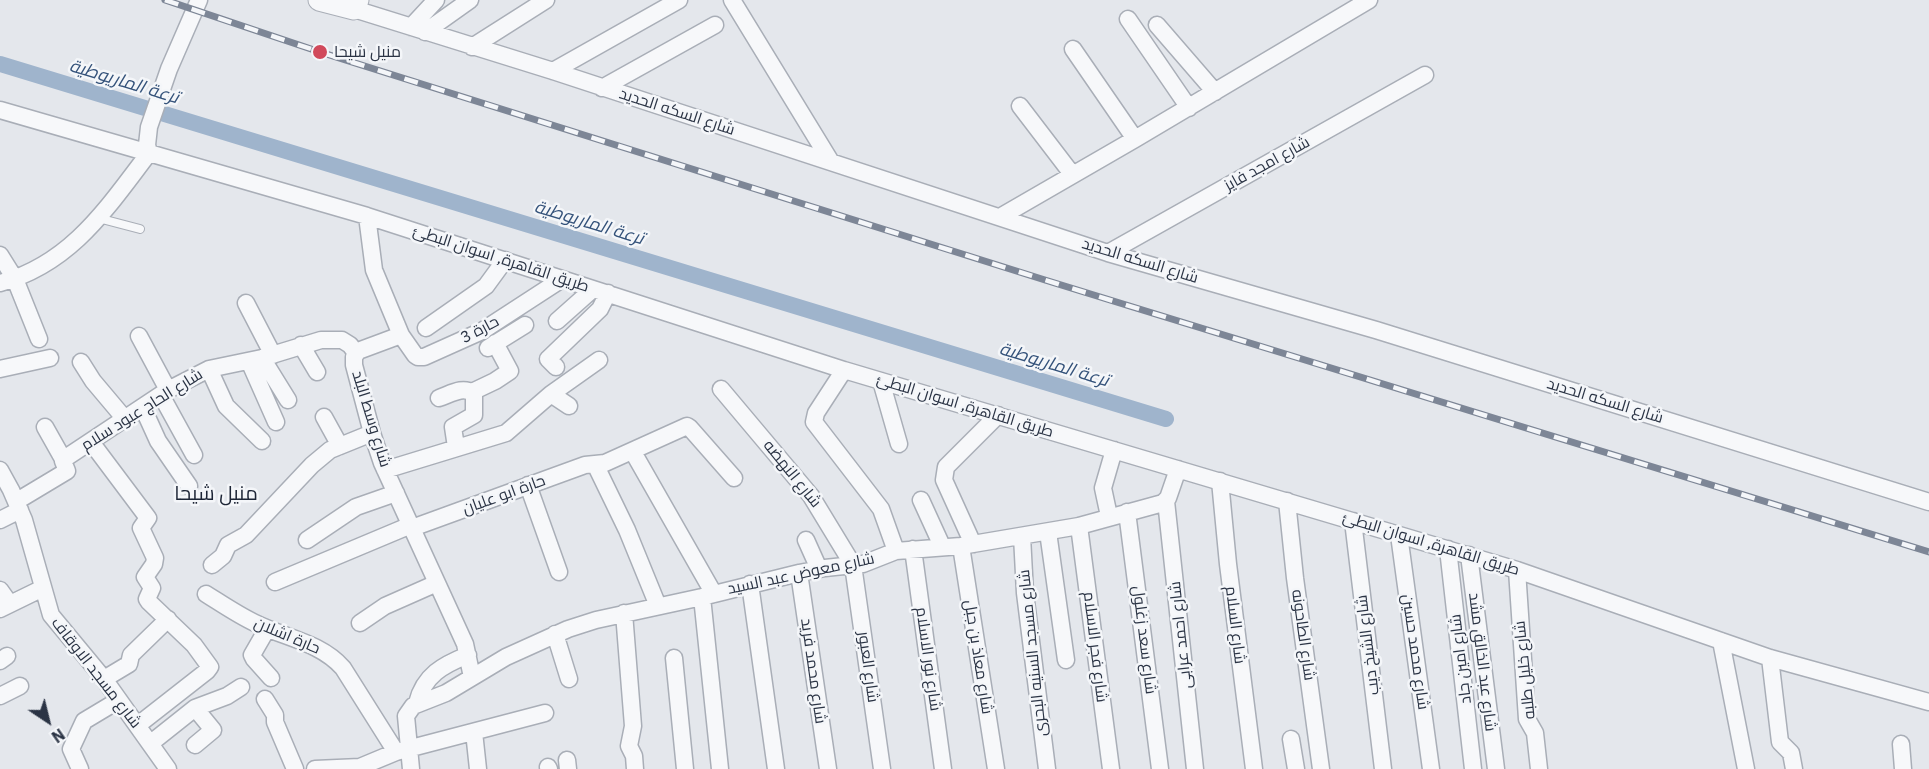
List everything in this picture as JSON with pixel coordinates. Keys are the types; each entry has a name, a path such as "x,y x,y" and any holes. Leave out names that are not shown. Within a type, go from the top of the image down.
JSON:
{"street":[{"path":"8,281 36,271 66,251 99,218 149,153 147,136 149,127 169,69 199,0"},
{"path":"319,0 348,4"},
{"path":"418,29 436,0"},
{"path":"418,29 470,0"},
{"path":"472,47 546,0"},
{"path":"553,71 678,0"},
{"path":"732,0 831,162"},
{"path":"1000,217 1369,0"},
{"name":"شارع السكه الحديد","path":"348,4 472,47 553,71 1108,253 1376,330 1929,502"},
{"path":"1128,19 1188,108"},
{"path":"602,88 715,25"},
{"path":"1157,25 1215,92"},
{"path":"1073,49 1135,139"},
{"name":"شارع امجد فايز","path":"1108,253 1425,75"},
{"path":"1020,106 1072,174"},
{"name":"طريق القاهرة, اسوان البطئ","path":"0,110 367,216 844,370 1468,555 1770,658 1929,702"},
{"path":"367,216 374,270 401,335"},
{"path":"0,255 8,281 39,339"},
{"path":"426,328 486,286 505,260"},
{"name":"حارة 3","path":"401,335 415,355 424,357 482,331 562,279"},
{"path":"557,321 600,291"},
{"path":"556,367 547,359 600,309 600,291"},
{"path":"246,303 262,358 276,422"},
{"path":"456,447 453,427 474,416 473,393 476,389 495,381 510,371 492,346 525,325"},
{"name":"شارع وسط البلد","path":"401,335 356,353 354,365 372,433 385,470 468,655 472,677"},
{"path":"139,336 194,455"},
{"name":"شارع الحاج عبود سلام","path":"18,505 67,471 63,459 165,393 209,369 262,358 321,340 342,340 356,353"},
{"path":"300,345 317,372"},
{"path":"0,369 50,358"},
{"path":"262,358 288,400"},
{"path":"385,470 506,433 551,394 599,360"},
{"path":"81,362 93,381 125,419"},
{"path":"209,369 226,406 262,441"},
{"path":"844,370 816,413 814,422 881,509 896,551"},
{"path":"881,381 899,444"},
{"name":"شارع النهضه","path":"722,389 811,496 853,565"},
{"path":"440,398 461,390 473,393"},
{"path":"551,394 569,406"},
{"path":"143,408 158,441 189,486"},
{"name":"شارع معاذ بن جبل","path":"996,769 967,545 944,480 944,471 998,416"},
{"path":"324,417 340,446"},
{"path":"45,427 63,459"},
{"name":"حارة ابو عليان","path":"275,582 412,527 528,485 585,465 605,463 689,427 734,478"},
{"path":"212,565 223,556 228,545 246,535 312,465 330,450 372,433"},
{"path":"92,441 148,518 141,528 155,561 145,577 152,588 147,599 194,645 209,664 210,669 138,725"},
{"path":"1108,516 1103,488 1114,450"},
{"path":"633,452 708,596 720,769"},
{"path":"595,464 627,530 658,606"},
{"path":"1166,501 1178,469"},
{"name":"شارع مسجد الاوقاف","path":"0,470 18,505 54,621 104,679 168,769"},
{"name":"شارع السلام","path":"1220,482 1254,769"},
{"path":"528,485 559,572"},
{"path":"307,540 356,507 396,493"},
{"path":"921,500 942,546"},
{"name":"شارع معوض عبد السيد","path":"417,703 446,693 524,648 555,634 596,620 708,596 799,573 863,564 896,551 967,545 1079,526 1166,501"},
{"name":"شارع احمد عرابى","path":"1166,501 1195,769"},
{"name":"شارع الطاحونه","path":"1287,501 1321,769"},
{"path":"0,520 18,505"},
{"name":"شارع سعد زغلول","path":"1127,512 1160,769"},
{"name":"شارع الشيخ ديب","path":"1353,521 1383,769"},
{"name":"شارع فجر الاسلام","path":"1079,526 1111,769"},
{"path":"1048,531 1066,660"},
{"name":"شارع محمد حسين","path":"1399,534 1431,769"},
{"name":"شارع مسجد السنيه البحرى","path":"1022,536 1024,593 1047,769"},
{"path":"806,540 819,569"},
{"name":"شارع نور الاسلام","path":"913,549 943,769"},
{"name":"شارع امين جاد","path":"1448,549 1473,769"},
{"name":"شارع عبد الخالق مشد","path":"1468,555 1496,769"},
{"name":"شارع العبور","path":"853,565 882,769"},
{"name":"شارع خليل طلبه","path":"1517,570 1527,719 1535,733 1539,769"},
{"name":"شارع محمد فريد","path":"799,573 828,769"},
{"path":"360,623 373,612 437,583"},
{"path":"750,584 776,769"},
{"path":"3,601 43,588"},
{"name":"حارة اشلان","path":"206,594 267,629 324,651 343,668 402,750"},
{"path":"624,613 633,726 629,746 634,756 635,769"},
{"path":"104,679 129,664 131,655 168,619"},
{"path":"267,629 252,656 271,678"},
{"path":"555,634 569,679"},
{"path":"1721,641 1746,769"},
{"path":"411,769 402,750 406,716 417,703 420,692 434,671 468,655"},
{"path":"674,658 685,769"},
{"path":"1770,658 1780,742 1791,753 1794,769"},
{"path":"0,696 20,686"},
{"path":"151,743 195,708 227,696 241,687"},
{"path":"265,699 275,715 275,722 295,769"},
{"path":"80,769 71,749 83,723 119,700"},
{"path":"195,708 213,730 195,745"},
{"path":"315,769 360,767 402,750 545,712"},
{"path":"474,732 478,769"},
{"path":"1291,739 1296,769"},
{"path":"1901,744 1903,769"}],"lane":[{"path":"99,218 140,229"}],"waterway":[{"name":"ترعة الماريوطية","path":"0,64 1166,419"}],"railway":[{"path":"165,0 320,52 1045,280 1929,552"}],"place":[{"name":"منيل شيحا","path":"320,52"}],"district":[{"name":"منيل شيحا","path":"216,494"}]}
